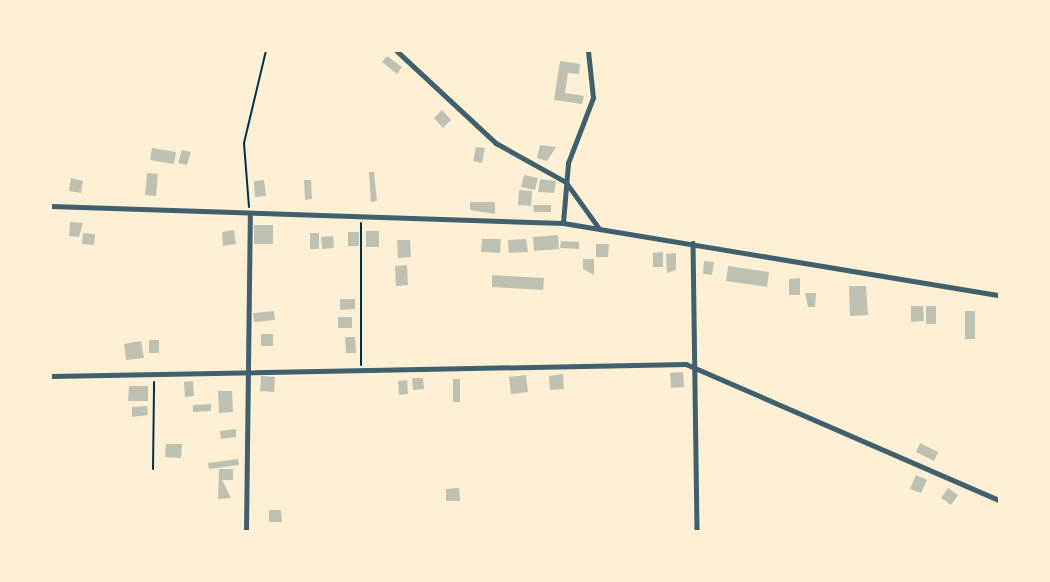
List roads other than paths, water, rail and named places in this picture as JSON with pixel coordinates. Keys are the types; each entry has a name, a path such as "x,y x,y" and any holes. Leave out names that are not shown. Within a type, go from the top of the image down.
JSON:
{"street":[{"path":"397,51 496,143 566,182 599,228"},
{"path":"563,223 566,182 593,98 588,51"},
{"path":"51,206 362,219 563,223 999,295"},
{"path":"246,531 250,215"},
{"path":"693,243 698,366 697,531"},
{"path":"51,376 154,370 698,366 999,500"}]}
